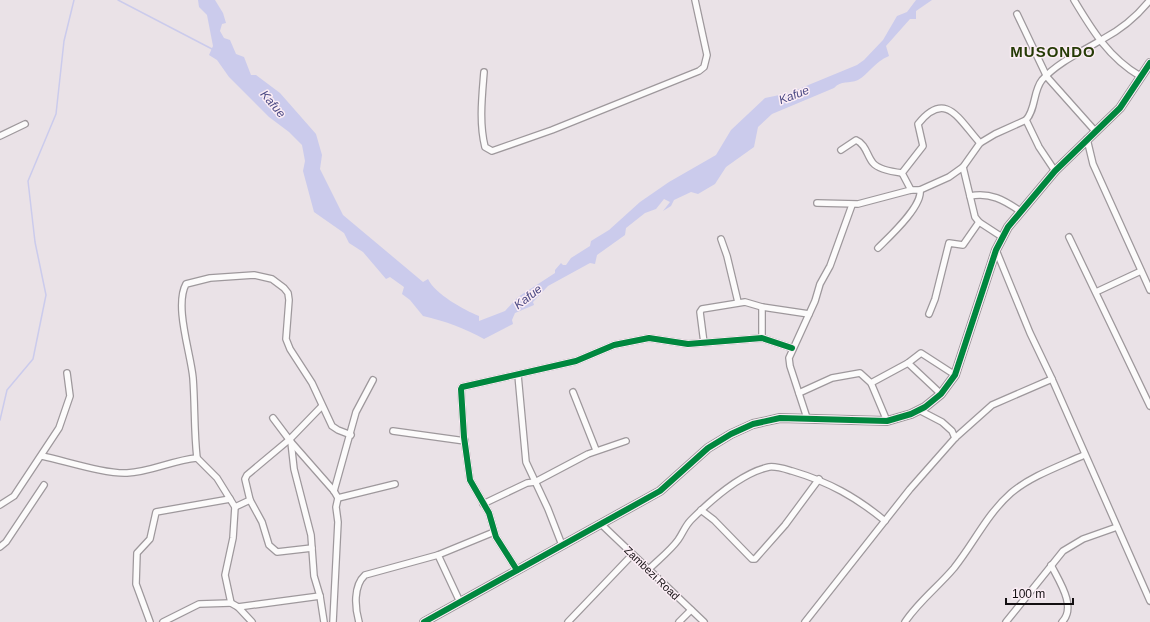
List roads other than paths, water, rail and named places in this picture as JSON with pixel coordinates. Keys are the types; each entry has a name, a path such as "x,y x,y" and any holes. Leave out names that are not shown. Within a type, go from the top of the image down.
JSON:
{"street":[{"path":"484,72 481,108 483,140 486,147 492,151 552,130 699,71 706,63 707,55 695,0"},
{"path":"1074,0 1100,41 1122,64 1140,76"},
{"path":"818,203 852,205 877,200 911,190 920,190 949,177 963,167 980,143 995,134 1026,120 1031,112 1039,85 1046,76 1063,63 1100,41 1129,19 1150,0"},
{"path":"1017,14 1046,76 1096,132"},
{"path":"424,622 666,488 702,453 731,434 753,424 772,419 807,418 887,421 900,418 919,410 941,394 955,375 996,250 1002,237 1020,211 1055,171 1120,108 1150,63"},
{"path":"902,174 923,146 918,124 937,108 950,109 980,143"},
{"path":"1026,120 1039,147 1055,171"},
{"path":"0,136 25,124"},
{"path":"841,150 856,140 862,145 873,164 902,174 911,190"},
{"path":"1087,140 1093,164 1150,290"},
{"path":"963,167 973,211 979,222 1002,237"},
{"path":"878,248 916,206 921,197 920,190"},
{"path":"970,196 981,194 991,195 1000,198 1020,211"},
{"path":"807,418 790,366 789,358 792,348 809,314 820,284 832,262 852,205"},
{"path":"929,314 935,299 948,245 951,242 963,244 979,222"},
{"path":"1069,237 1150,406"},
{"path":"721,239 727,256 738,302"},
{"path":"996,250 1030,333 1052,379 1084,455 1150,602"},
{"path":"1096,292 1141,271"},
{"path":"231,602 225,575 233,538 235,507 217,478 197,458 193,377 185,335 183,301 185,286 188,283 210,278 254,275 264,276 281,285 289,296 286,339 290,349 312,384 334,428 351,435"},
{"path":"704,342 701,310 738,302 809,314"},
{"path":"762,307 762,338"},
{"path":"517,570 494,532 492,519 470,480 461,388 576,361 604,349 630,341 649,338 684,344 762,338 792,348"},
{"path":"871,383 922,354 955,375"},
{"path":"908,363 941,394"},
{"path":"0,505 14,496 42,456 59,428 70,399 67,373"},
{"path":"799,393 832,378 862,374 871,383 887,421"},
{"path":"518,375 525,458 562,545"},
{"path":"805,622 910,489 955,438 992,406 1052,379"},
{"path":"334,491 351,435 356,412 373,380"},
{"path":"573,392 596,450"},
{"path":"312,548 277,552 274,550 270,545 262,522 250,500 245,483 246,476 291,440 322,406"},
{"path":"919,410 927,416 940,421 952,431 955,438"},
{"path":"273,418 334,491 338,498 336,507 338,530 333,622"},
{"path":"393,431 465,441"},
{"path":"291,440 294,469 309,526 314,576 320,596 324,622"},
{"path":"483,504 527,483 535,482 596,450 626,441"},
{"path":"905,622 922,600 953,568 992,513 1012,493 1022,485 1084,455"},
{"path":"42,456 105,471 127,473 182,459 197,458"},
{"path":"648,570 678,541 687,524 701,510 733,485 761,469 770,467 819,479 838,488 873,511 885,521"},
{"path":"701,510 714,520 753,560 785,525 819,479"},
{"path":"338,498 396,484"},
{"path":"0,547 6,542 44,485"},
{"path":"150,622 136,584 137,553 150,539 156,512 230,499"},
{"path":"235,507 250,500"},
{"name":"Zambezi Road","path":"601,524 704,622"},
{"path":"1007,622 1051,565 1071,546 1083,539 1117,527"},
{"path":"359,622 356,610 357,595 360,580 365,575 438,555 494,532"},
{"path":"568,622 632,554"},
{"path":"438,555 460,602"},
{"path":"1051,565 1065,594 1069,609 1068,617 1062,622"},
{"path":"238,607 320,596"},
{"path":"163,622 200,604 231,602 238,607 252,622"},
{"path":"679,622 691,610"},
{"path":"1007,622 1014,622"}],"water":[{"name":"Kafue","path":"198,0 215,0 223,13 226,23 222,24 220,31 224,38 230,40 236,54 244,57 251,75 256,75 280,93 316,134 322,155 320,169 343,215 423,282 428,279 443,296 458,306 479,316 479,321 505,311 518,297 555,273 555,270 561,263 566,265 571,258 590,246 591,241 609,230 640,202 669,182 716,155 731,130 765,98 789,93 857,65 864,60 883,40 897,16 907,12 916,0 932,0 916,11 916,19 910,19 886,46 889,56 879,61 862,77 855,81 839,84 834,88 772,114 758,127 754,147 726,167 715,184 698,194 691,192 674,200 671,206 663,211 670,202 664,199 656,209 645,213 626,228 625,235 597,255 595,264 590,263 548,286 533,302 534,305 515,313 512,320 513,324 484,339 454,325 423,316 410,300 402,294 404,287 390,277 386,279 363,252 349,243 344,233 314,212 303,171 305,161 302,145 289,132 269,117 229,77 217,60 209,55 213,46 207,15 199,7"}],"waterway":[{"path":"0,420 7,390 33,359 46,295 35,242 28,181 56,114 64,41 74,0"},
{"path":"118,0 212,49"}],"district":[{"name":"MUSONDO","path":"1053,52"}]}
